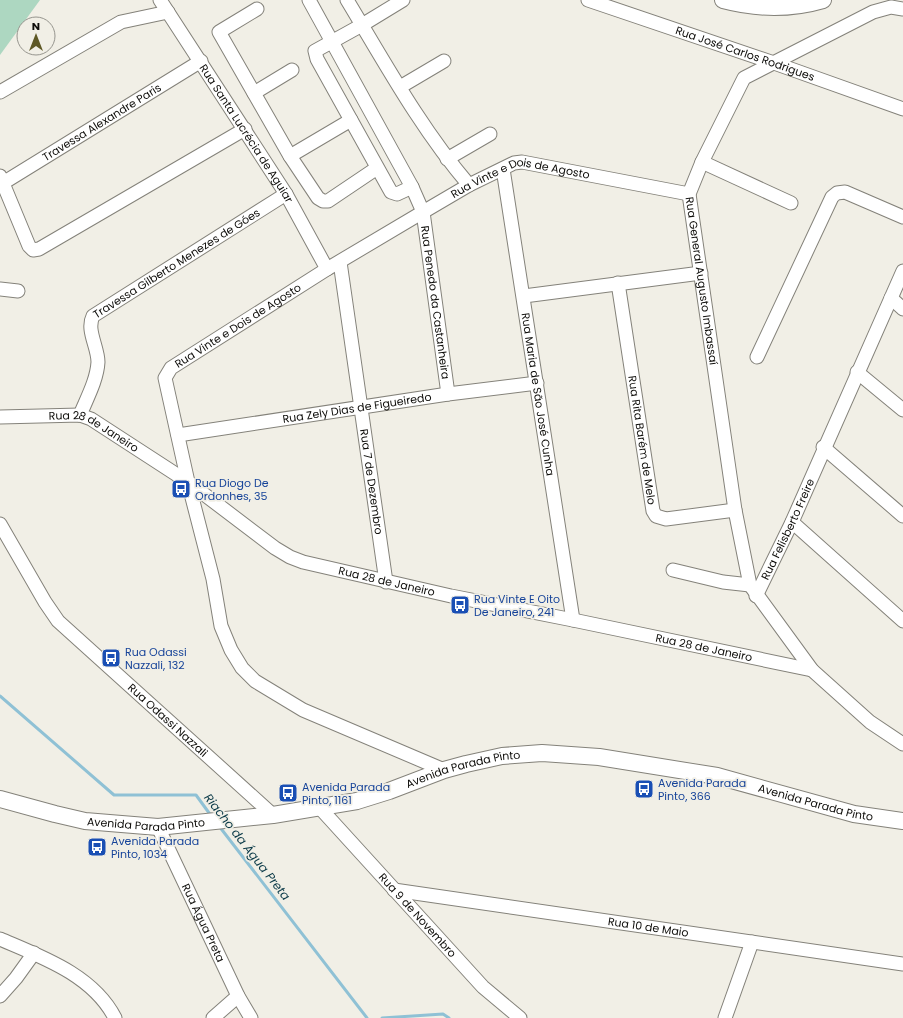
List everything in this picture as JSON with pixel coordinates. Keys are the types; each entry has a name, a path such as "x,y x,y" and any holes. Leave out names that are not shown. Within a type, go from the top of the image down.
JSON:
{"main road":[{"path":"723,0 792,6 807,5 823,0"},
{"name":"Avenida Parada Pinto","path":"0,799 85,821 158,827 273,815 357,801 390,792 444,770 502,756 542,753 598,758 717,776 854,814 903,821"}],"street":[{"name":"Rua Santa Lucrécia de Aguiar","path":"160,0 201,60 286,194 327,269"},
{"name":"Rua Penedo da Castanheira","path":"308,0 412,187 423,212 448,394"},
{"path":"347,0 447,160 469,185"},
{"path":"403,0 362,26 316,50 315,54 377,168 393,194 412,187"},
{"name":"Rua José Carlos Rodrigues","path":"588,0 774,63 903,109"},
{"name":"Rua General Augusto Imbassaí","path":"753,591 735,510 690,194 702,162 740,82 748,74 774,63 873,12 891,7 903,9"},
{"path":"257,9 219,32 290,156 318,198 323,201 328,201 377,168"},
{"path":"0,92 121,22 168,12"},
{"name":"Travessa Alexandre Paris","path":"1,179 201,60"},
{"path":"400,87 444,61"},
{"path":"254,93 292,70"},
{"path":"290,156 351,120"},
{"path":"1,179 29,246 33,250 39,250 245,130"},
{"path":"447,160 490,134"},
{"name":"Rua Vinte e Dois de Agosto","path":"444,770 303,710 255,681 242,668 231,650 221,626 213,579 188,482 165,378 171,368 327,269 469,185 514,163 522,162 690,194"},
{"path":"702,162 791,203"},
{"name":"Rua Maria de São José Cunha","path":"503,169 574,620"},
{"path":"757,357 832,197 837,193 845,192 903,217"},
{"name":"Travessa Gilberto Menezes de Góes","path":"80,415 97,372 97,352 90,325 93,316 286,194"},
{"name":"Rua 7 de Dezembro","path":"340,262 386,582"},
{"name":"Rua Felisberto Freire","path":"753,591 792,522 903,271"},
{"path":"524,296 618,283 701,274"},
{"name":"Rua Rita Barém de Melo","path":"618,283 653,511 656,516 666,518 735,510"},
{"path":"0,289 18,290"},
{"path":"891,298 903,309"},
{"path":"858,372 903,410"},
{"name":"Rua Zely Dias de Figueiredo","path":"178,434 448,394 537,383"},
{"name":"Rua 28 de Janeiro","path":"0,417 80,415 91,419 188,482 275,548 290,557 386,582 812,670"},
{"path":"824,447 903,516"},
{"path":"792,522 903,621"},
{"name":"Rua Odassi Nazzali","path":"0,524 45,602 58,621 273,815"},
{"path":"673,570 753,591 812,670 870,722 903,744"},
{"name":"Rua 9 de Novembro","path":"320,808 483,987 520,1018"},
{"name":"Rua Água Preta","path":"158,827 238,996 251,1018"},
{"name":"Rua 10 de Maio","path":"394,890 903,964"},
{"path":"0,939 34,953 74,975 95,991 110,1008 115,1018"},
{"path":"725,1018 752,942"},
{"path":"0,996 16,978 34,953"},
{"path":"213,1018 238,996"}],"green space":[{"path":"0,0 40,0 28,16 16,16 16,33 0,55"}],"waterway":[{"name":"Riacho da Água Preta","path":"0,696 114,795 196,795 212,817"},
{"name":"Riacho da Água Preta","path":"219,826 367,1018"},
{"name":"Riacho da Água Preta","path":"382,1018 443,1014 449,1018"}],"place":[{"name":"Rua Diogo De Ordonhes, 35","path":"181,489"},
{"name":"Rua Vinte E Oito De Janeiro, 241","path":"460,605"},
{"name":"Rua Odassi Nazzali, 132","path":"111,658"},
{"name":"Avenida Parada Pinto, 366","path":"644,789"},
{"name":"Avenida Parada Pinto, 1161","path":"288,793"},
{"name":"Avenida Parada Pinto, 1034","path":"97,847"}]}
